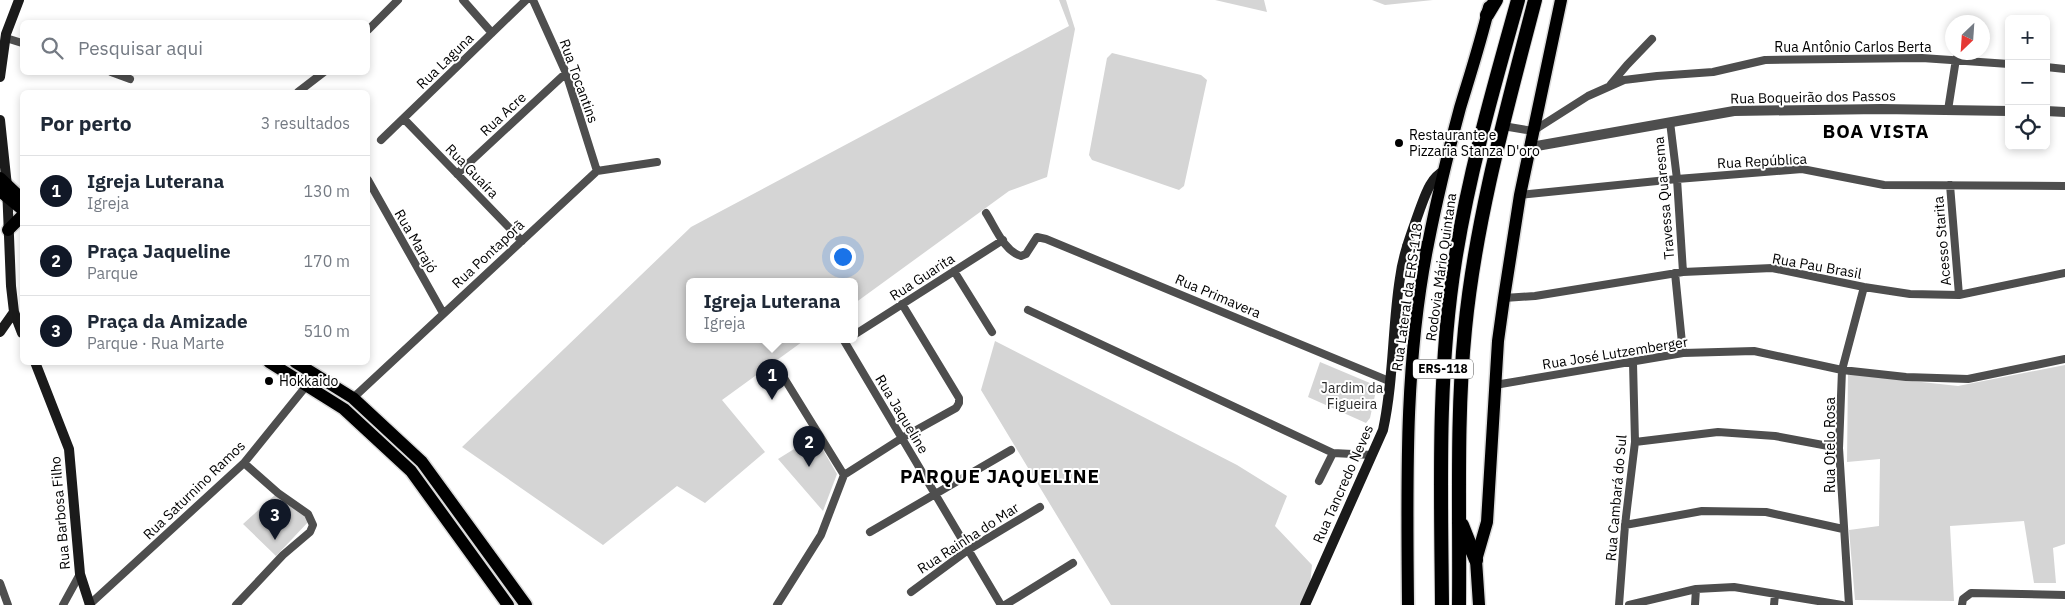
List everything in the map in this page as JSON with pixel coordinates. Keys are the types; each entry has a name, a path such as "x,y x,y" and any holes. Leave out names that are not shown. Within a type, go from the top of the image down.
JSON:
{"highway":[{"path":"1487,15 1496,0"},
{"name":"Rodovia Mário Quintana","path":"1442,605 1441,409 1443,366 1455,263 1475,161 1518,0"},
{"name":"ERS-118","path":"1459,605 1460,396 1465,328 1473,264 1485,202 1535,0"},
{"path":"1460,517 1476,560"},
{"path":"1435,605 1442,573"}],"main road":[{"path":"0,77 6,38 19,0"},
{"name":"Rua Lateral da ERS-118","path":"1408,605 1406,464 1408,403 1413,344 1427,246 1444,171 1490,0"},
{"path":"1478,605 1476,560 1487,522 1495,385 1504,298 1520,195 1561,0"},
{"path":"0,120 3,191 14,312 20,328"},
{"name":"Rua Tancredo Neves","path":"1305,605 1385,422 1400,279 1407,246 1428,188 1435,178 1444,171"},
{"path":"3,191 20,197"},
{"path":"3,191 20,207"},
{"path":"8,230 20,218"},
{"path":"1407,246 1427,246"},
{"path":"0,332 14,312"},
{"name":"Rua Barbosa Filho","path":"36,365 69,449 80,574 90,605"},
{"path":"274,365 344,409 411,471 508,605"},
{"path":"310,366 354,398 422,462 526,605"}],"street":[{"path":"370,28 398,0"},
{"path":"463,0 492,33"},
{"name":"Rua Laguna","path":"381,140 526,0"},
{"name":"Rua Tocantins","path":"533,0 566,73 597,172"},
{"path":"6,38 20,43"},
{"path":"1611,84 1652,39"},
{"name":"Rua Antônio Carlos Berta","path":"1533,131 1588,96 1611,84 1636,78 1713,72 1778,58 1945,59"},
{"path":"1948,110 1956,60"},
{"name":"Rua Antônio Carlos Berta","path":"1967,60 2005,64"},
{"path":"2050,68 2065,69"},
{"name":"Rua Acre","path":"457,174 566,73"},
{"path":"119,75 130,79"},
{"path":"310,89 322,75"},
{"name":"Rua Boqueirão dos Passos","path":"1531,147 1734,110 1882,109 2005,111"},
{"path":"2050,111 2065,112"},
{"name":"Rua Guaíra","path":"404,119 522,241"},
{"name":"Travessa Quaresma","path":"1670,122 1677,179 1683,354"},
{"path":"1503,126 1533,131"},
{"path":"597,172 657,162"},
{"name":"Rua República","path":"1520,195 1677,179 1802,169 1884,185 2065,186"},
{"name":"Rua Pontaporã","path":"354,398 443,313 597,172"},
{"name":"Rua Marajó","path":"370,184 443,313"},
{"name":"Acesso Starita","path":"1950,185 1959,295"},
{"path":"986,213 1003,240"},
{"name":"Rua Primavera","path":"1003,240 1014,254 1020,256 1026,254 1037,236 1389,381"},
{"name":"Rua Guarita","path":"858,332 1003,240"},
{"name":"Rua Pau Brasil","path":"1504,298 1535,296 1679,272 1772,268 1864,287 1910,294 1959,295 2065,273"},
{"path":"954,271 992,332"},
{"name":"Rua Otelo Rosa","path":"1849,605 1839,448 1842,370 1864,287"},
{"path":"777,605 821,535 844,475 902,438 956,408 959,403 959,398 902,304"},
{"path":"1028,310 1332,453 1372,454"},
{"name":"Rua Jaqueline","path":"848,343 1001,605"},
{"name":"Rua José Lutzemberger","path":"1495,385 1683,354 1754,351 1842,370 1906,377 1968,379 2065,359"},
{"name":"Rua Cambará do Sul","path":"1619,605 1624,525 1636,442 1633,363"},
{"path":"776,365 844,475"},
{"name":"Rua Saturnino Ramos","path":"90,605 244,463 307,385"},
{"path":"1636,442 1718,432 1775,436 1839,448"},
{"path":"870,532 1011,450"},
{"path":"1319,481 1332,453"},
{"path":"236,605 283,555 310,532 314,525 308,514 278,493 244,463"},
{"name":"Rua Rainha do Mar","path":"911,592 968,550 1040,507"},
{"path":"1624,525 1702,511 1766,512 1843,529"},
{"path":"1005,605 1073,563"},
{"path":"63,605 80,574"},
{"path":"0,583 8,605"},
{"path":"1628,605 1696,589 1734,587 1842,605"},
{"path":"1695,605 1696,589"},
{"path":"1962,605 1963,599 1971,593 2065,595"},
{"path":"1774,605 1775,594"}],"green space":[{"path":"1059,0 1066,0 1075,29 1047,177 1009,191 858,301 858,278 686,278 686,343 800,343 722,400 765,452 705,503 677,486 603,545 462,447 691,227 1069,26"},
{"path":"1215,0 1264,0 1267,12"},
{"path":"1372,0 1433,0 1385,5"},
{"path":"1112,53 1201,75 1207,80 1184,186 1179,190 1092,160 1089,155 1107,58"},
{"path":"995,341 1237,465 1287,496 1275,526 1312,565 1308,605 1111,605 981,390"},
{"name":"Jardim da Figueira","path":"1320,362 1377,386 1370,418 1366,423 1308,397"},
{"path":"2065,365 2065,544 2053,548 2056,583 2034,583 2024,521 1950,526 1954,601 1855,600 1849,530 1879,526 1880,459 1847,462 1848,374 1958,386"},
{"path":"815,436 837,474 823,511 778,459"},
{"path":"276,494 310,520 276,556 243,524"}],"place":[{"name":"Restaurante e Pizzaria Stanza D'oro","path":"1399,143"},
{"name":"Hokkaido","path":"269,381"},
{"name":"Igreja Luterana","path":"772,400"},
{"name":"Praça Jaqueline","path":"809,467"},
{"name":"Praça da Amizade","path":"275,540"}],"district":[{"name":"BOA VISTA","path":"1876,131"},
{"name":"PARQUE JAQUELINE","path":"1000,476"}]}
